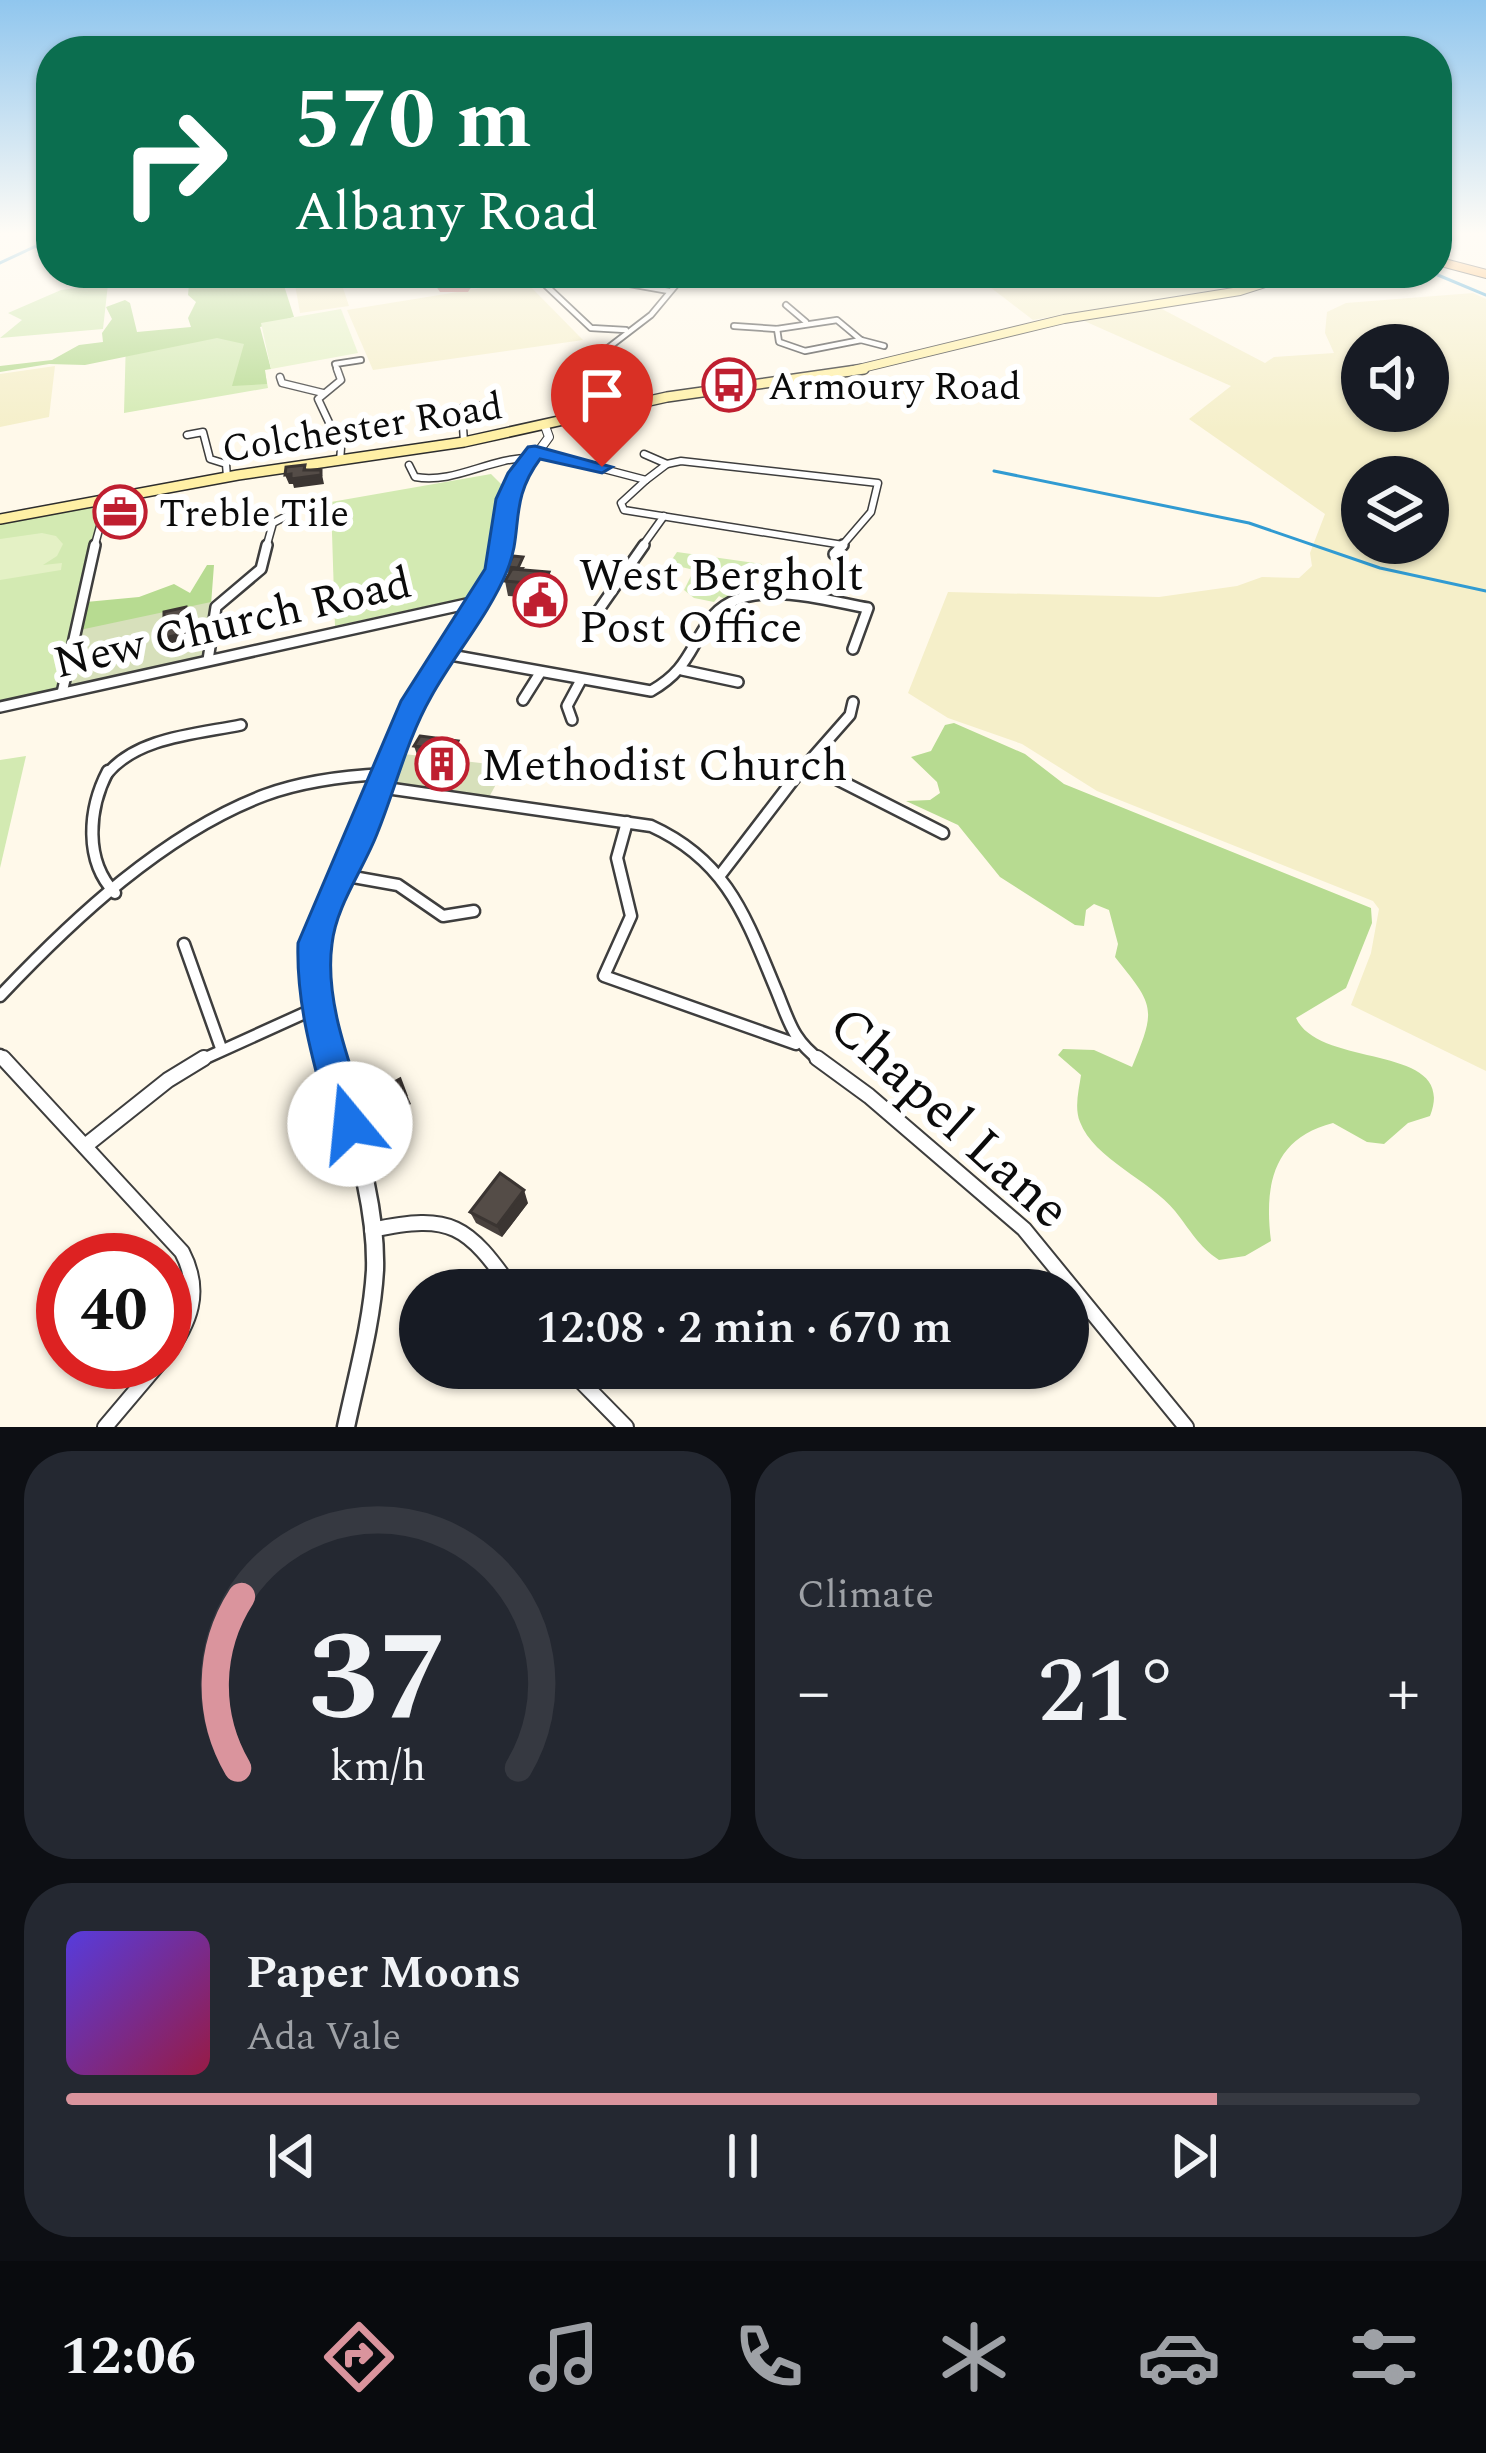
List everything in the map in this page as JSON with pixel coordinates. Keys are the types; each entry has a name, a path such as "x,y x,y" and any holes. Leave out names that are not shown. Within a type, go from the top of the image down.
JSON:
{"main road":[{"name":"Colchester Road","path":"0,519 227,477 464,442 643,401 901,361 1064,319 1186,300"}],"street":[{"path":"561,300 591,328 628,330"},
{"path":"643,401 604,351 651,315 663,300"},
{"path":"786,305 806,322"},
{"path":"734,326 777,328 837,320 850,313"},
{"path":"837,320 861,340 886,349 901,361"},
{"path":"777,328 779,342 799,350 861,340"},
{"path":"340,461 341,448 319,404 323,393 341,380 335,364 361,360"},
{"path":"280,377 282,383 323,393"},
{"path":"586,394 633,385"},
{"path":"464,442 463,427 449,414 468,403 492,406"},
{"path":"346,1427 370,1318 375,1265 364,1179 318,1007 315,943 415,701 480,601 501,555 507,499 550,434 545,426"},
{"path":"188,435 220,429"},
{"path":"203,432 210,459 226,464 227,477"},
{"path":"644,454 667,464"},
{"path":"409,464 415,477 424,480 468,472 505,456 532,455 646,480"},
{"path":"834,554 843,545 872,512 880,496 878,484 681,461 667,464 646,480 622,508 843,545"},
{"path":"62,693 75,619 107,501"},
{"path":"208,660 216,607 261,569 273,517 296,511"},
{"path":"591,621 664,516"},
{"path":"445,654 651,691 682,670 712,616 742,596 789,594 868,608 853,649"},
{"name":"New Church Road","path":"0,707 480,601"},
{"path":"682,670 739,682"},
{"path":"523,700 540,673"},
{"path":"572,720 567,706 581,680"},
{"path":"721,874 851,708 866,721"},
{"path":"115,892 92,870 89,853 105,774 125,755 144,748 241,725"},
{"path":"806,763 943,832"},
{"name":"Chapel Lane","path":"0,996 115,892 249,802 332,777 382,780 673,834 721,874 752,932 798,1044 869,1096 1024,1229 1186,1427"},
{"path":"627,822 616,858 631,916 604,976 798,1044"},
{"path":"342,875 398,885 443,916 474,910"},
{"path":"184,944 220,1048"},
{"path":"85,1146 167,1081 220,1048 318,1007"},
{"path":"0,1054 162,1233"},
{"path":"372,1230 420,1219 448,1220 478,1241 498,1269"},
{"path":"192,1268 192,1300"},
{"path":"105,1427 137,1389"},
{"path":"589,1389 626,1427"}],"shaded area":[{"path":"298,300 347,300 349,306 300,313"},
{"path":"411,300 543,300 583,340 373,370 347,310"},
{"path":"1006,300 1155,300 1033,320"},
{"path":"1486,300 1486,1071 1351,1005 1371,953 1379,909 1373,901 1097,791 1022,744 948,718 908,693 948,592 1159,597 1237,586 1262,577 1299,578 1312,566 1310,553 1325,514 1189,419 1231,386 1082,320 1160,308 1265,363 1274,357 1334,353 1325,333 1327,312 1346,303"},
{"path":"55,366 49,417 0,427 0,374"}],"green space":[{"path":"39,300 106,300 103,329 0,338 22,320 8,313"},
{"path":"125,300 130,303 137,332 191,327 188,318 193,300 288,300 294,317 260,327 271,369 265,370 267,384 232,386 244,344 217,338 85,365 49,364 0,372 0,366 52,360 79,345 103,342 102,333 112,319 106,307"},
{"path":"341,309 358,353 271,369 261,323"},
{"path":"255,320 268,388 124,413 126,339"},
{"path":"491,474 504,487 488,565 473,596 335,626 331,502"},
{"path":"102,504 57,692 0,705 0,522"},
{"path":"42,533 56,536 63,544 57,556 43,565 62,563 61,570 0,580 0,539"},
{"path":"677,552 762,564 754,591 726,600 719,596 714,602 694,598 684,590 694,570 669,564"},
{"path":"207,565 214,565 210,618 82,644 79,614 86,602 139,597 174,584 190,593"},
{"path":"211,602 204,658 66,690 75,631"},
{"path":"954,723 1025,754 1064,784 1371,908 1372,923 1346,988 1296,1018 1310,1034 1331,1045 1407,1066 1425,1077 1434,1093 1430,1116 1408,1123 1384,1144 1367,1142 1333,1123 1297,1140 1285,1152 1272,1183 1271,1241 1245,1256 1219,1260 1212,1255 1164,1200 1087,1135 1077,1110 1081,1075 1058,1055 1063,1049 1094,1050 1132,1067 1140,1047 1147,1008 1138,986 1115,957 1118,944 1109,910 1094,904 1086,910 1084,926 1075,925 1000,877 958,825 906,801 930,800 940,793 937,782 911,757 931,751 945,725"},
{"path":"404,754 506,766 488,799 385,786"},
{"path":"26,756 0,868 0,760"}],"building":[{"path":"305,465 304,470 321,470 321,475 291,479 291,474 285,475 286,467"},
{"path":"513,556 523,557 518,568 507,567"},
{"path":"512,569 549,572 540,593 524,591 528,583 505,581"},
{"path":"186,607 187,633 164,638 164,612"},
{"path":"420,736 458,741 453,751 414,746"},
{"path":"400,1079 406,1095 364,1118 358,1102"},
{"path":"500,1173 524,1190 497,1226 470,1212"}],"waterway":[{"path":"994,471 1249,523 1380,568 1486,591"}],"place":[{"name":"Armoury Road","path":"729,385"},
{"name":"Treble Tile","path":"120,512"},
{"name":"West Bergholt Post Office","path":"540,600"},
{"name":"Methodist Church","path":"442,764"}],"route":[{"path":"350,1124 323,1029 314,976 322,917 361,838 415,701 496,569 507,499 519,473 535,452 602,467"}]}
